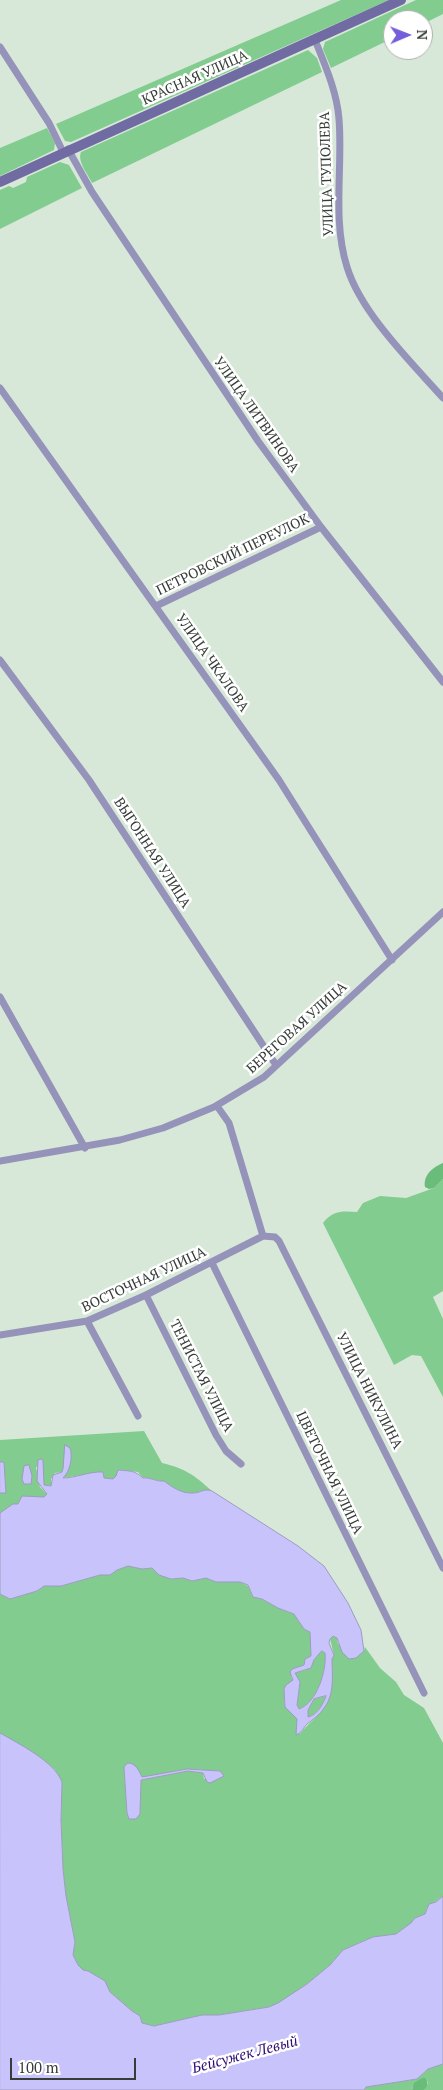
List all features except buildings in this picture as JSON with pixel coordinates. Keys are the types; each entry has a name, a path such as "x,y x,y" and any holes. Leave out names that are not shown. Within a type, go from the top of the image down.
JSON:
{"street":[{"name":"КРАСНАЯ УЛИЦА","path":"0,182 66,150 315,40 400,0"},
{"name":"УЛИЦА ТУПОЛЕВА","path":"315,40 331,82 339,118 339,210 342,251 347,268 366,306 443,398"},
{"name":"УЛИЦА ЛИТВИНОВА","path":"0,47 92,192 229,400 321,527 443,682"},
{"name":"УЛИЦА ЧКАЛОВА","path":"0,388 279,780 392,960"},
{"name":"ПЕТРОВСКИЙ ПЕРЕУЛОК","path":"156,606 321,527"},
{"name":"ВЫГОННАЯ УЛИЦА","path":"0,660 89,780 276,1065"},
{"name":"БЕРЕГОВАЯ УЛИЦА","path":"0,1161 85,1148 120,1140 163,1128 217,1106 258,1082 443,912"},
{"path":"0,997 85,1148"},
{"path":"217,1106 229,1123 263,1236"},
{"name":"ВОСТОЧНАЯ УЛИЦА","path":"0,1335 86,1321 146,1295 263,1236"},
{"name":"УЛИЦА НИКУЛИНА","path":"263,1236 275,1237 279,1241 443,1568"},
{"name":"ЦВЕТОЧНАЯ УЛИЦА","path":"212,1263 424,1693"},
{"name":"ТЕНИСТАЯ УЛИЦА","path":"146,1295 216,1435 226,1451 241,1464"},
{"path":"86,1321 138,1416"}],"green space":[{"path":"341,0 389,0 71,142 65,141 56,124"},
{"path":"416,0 443,0 443,14 433,19 433,10 394,10"},
{"path":"383,15 383,43 331,68 323,49 325,42"},
{"path":"308,50 317,58 322,72 92,183 80,160 81,152"},
{"path":"47,128 55,143 54,150 0,176 0,148"},
{"path":"60,162 69,165 82,188 0,229 0,190 9,186 13,188 26,182 27,177"},
{"path":"443,1163 443,1179 434,1188 429,1189 425,1187 429,1172"},
{"path":"443,1179 443,1291 433,1297 443,1319 443,1397 421,1356 412,1355 394,1365 323,1223 330,1216 338,1212 357,1212 363,1203 380,1196 406,1198 434,1188"},
{"path":"144,1431 162,1463 189,1473 212,1491 206,1490 189,1493 174,1488 164,1481 143,1478 138,1472 118,1470 113,1479 104,1478 103,1472 62,1478 70,1464 70,1448 62,1472 55,1473 51,1479 52,1486 44,1485 42,1466 36,1467 40,1487 47,1494 44,1497 21,1499 18,1504 13,1504 0,1513 0,1440"},
{"path":"128,1566 142,1569 152,1568 159,1575 171,1579 183,1578 192,1581 206,1578 216,1582 240,1582 248,1586 253,1597 262,1599 294,1614 304,1629 310,1632 313,1652 309,1659 291,1677 293,1680 284,1696 285,1707 297,1719 300,1734 322,1710 329,1696 332,1682 332,1658 334,1655 330,1639 333,1636 337,1638 338,1644 364,1651 365,1647 380,1668 396,1682 404,1695 424,1708 443,1743 443,1896 427,1908 425,1914 415,1918 396,1934 373,1937 343,1950 330,1965 278,2004 219,2015 202,2015 154,2026 142,2023 140,2016 110,1992 104,1981 83,1970 73,1955 75,1942 63,1869 62,1782 55,1770 45,1761 0,1733 0,1594 10,1599 37,1591 44,1585 61,1586 100,1575 110,1575","holes":["128,1764 142,1778 187,1769 220,1771 204,1779 203,1773 188,1771 141,1780 141,1788 130,1819 127,1813 124,1768"]},
{"path":"319,1652 325,1653 325,1660 320,1685 311,1700 299,1709 297,1705 300,1682 295,1673 306,1670"},
{"path":"326,1696 319,1709 307,1717 308,1710 314,1699"},
{"path":"443,2064 443,2090 424,2090 428,2083 426,2078 422,2078 412,2090 364,2090 366,2087 417,2079 428,2069"},
{"path":"422,2078 427,2080 425,2089 412,2090 414,2083"}],"water":[{"path":"65,1445 70,1448 71,1460 63,1478 103,1472 104,1478 113,1479 118,1470 134,1472 143,1478 164,1481 174,1488 189,1493 206,1490 212,1491 298,1546 324,1566 348,1603 361,1630 364,1651 356,1658 349,1659 342,1652 337,1638 333,1636 330,1639 329,1643 334,1655 332,1659 330,1697 320,1713 300,1733 296,1735 297,1719 285,1707 284,1689 293,1680 290,1672 292,1669 304,1665 305,1659 311,1656 310,1632 304,1629 294,1614 262,1599 253,1597 248,1585 240,1582 216,1582 206,1578 192,1581 183,1578 171,1579 159,1575 152,1568 142,1569 128,1566 110,1575 100,1575 61,1586 44,1586 37,1591 10,1599 0,1594 0,1513 13,1504 18,1504 22,1496 44,1497 47,1494 37,1481 38,1460 43,1460 44,1485 51,1486 53,1475 62,1472","holes":["322,1651 325,1653 325,1660 320,1685 311,1700 299,1709 297,1705 300,1682 295,1673 311,1668 314,1660","326,1696 319,1709 308,1717 308,1710 314,1699"]},
{"path":"0,1462 4,1462 6,1493 0,1493"},
{"path":"29,1465 32,1476 31,1484 24,1484 22,1479 24,1466"},
{"name":"Бейсужек Левый","path":"0,1733 44,1760 58,1774 62,1782 63,1869 75,1942 73,1955 83,1970 105,1981 110,1992 140,2016 142,2023 154,2026 202,2015 219,2015 269,2007 307,1984 330,1965 343,1950 373,1937 396,1934 415,1918 425,1914 429,1904 436,1902 443,1896 443,2064 428,2069 417,2079 366,2087 364,2090 0,2090"},
{"path":"128,1763 135,1766 142,1777 187,1769 220,1771 224,1776 210,1783 207,1782 203,1773 188,1771 141,1780 140,1814 136,1819 129,1819 124,1767"}]}
